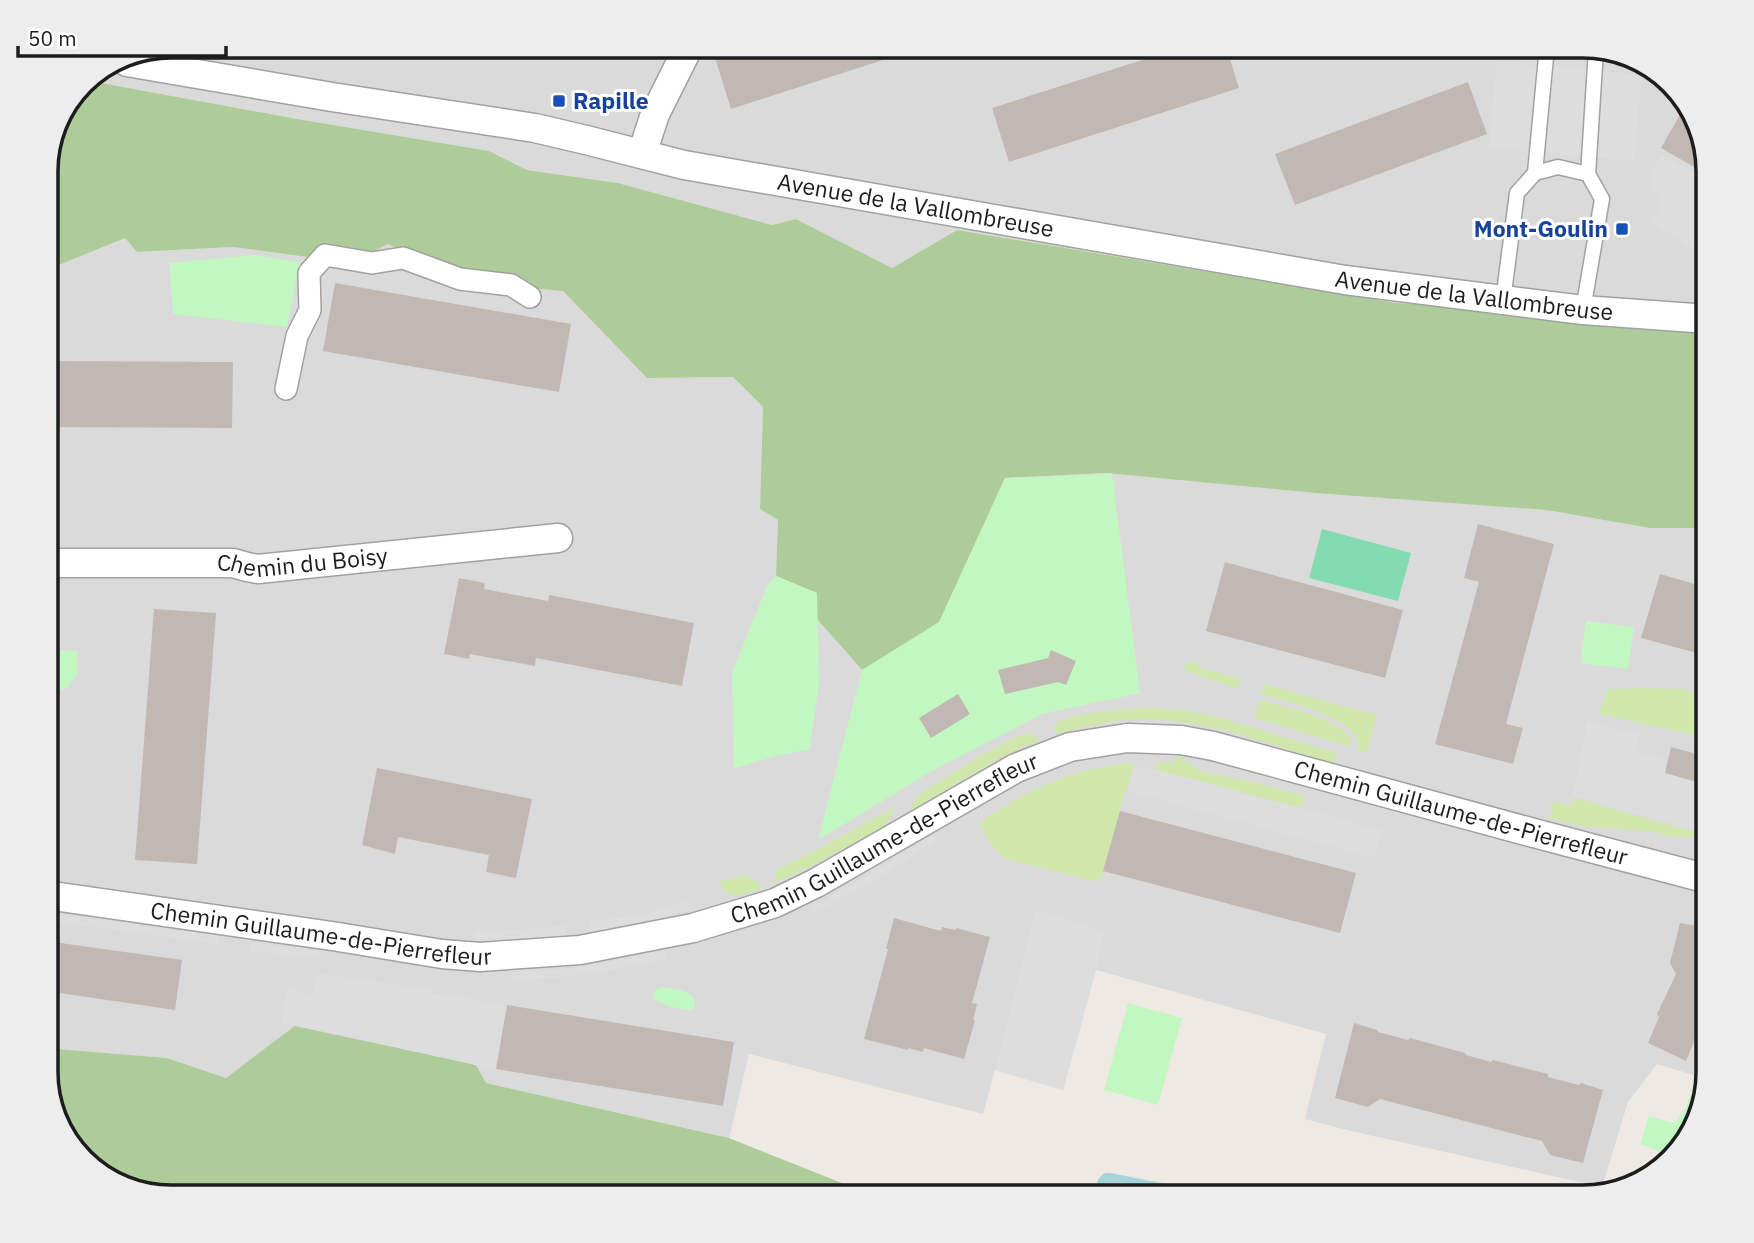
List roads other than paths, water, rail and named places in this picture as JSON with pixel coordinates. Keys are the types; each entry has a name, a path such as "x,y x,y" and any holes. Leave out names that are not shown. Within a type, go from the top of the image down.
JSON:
{"street":[{"path":"642,154 655,114 683,58"},
{"name":"Avenue de la Vallombreuse","path":"136,64 535,128 684,165 1332,278 1583,310 1696,318"},
{"path":"286,389 297,336 310,310 309,273 325,255 372,263 403,258 460,279 511,285 530,297"},
{"name":"Chemin du Boisy","path":"58,563 233,563 258,569 558,538"},
{"name":"Chemin Guillaume-de-Pierrefleur","path":"58,897 442,954 480,957 580,950 693,928 775,903 816,883 1016,768 1070,747 1127,738 1181,740 1213,746 1696,875"}],"lane":[{"path":"1535,173 1545,58"},
{"path":"1583,310 1602,199 1588,174 1595,59"},
{"path":"1503,300 1517,193 1535,173 1559,167 1588,174"}],"water":[{"path":"1110,1173 1172,1185 1097,1185 1101,1176"}],"place":[{"name":"Rapille","path":"559,101"},
{"name":"Mont-Goulin","path":"1622,229"}]}
